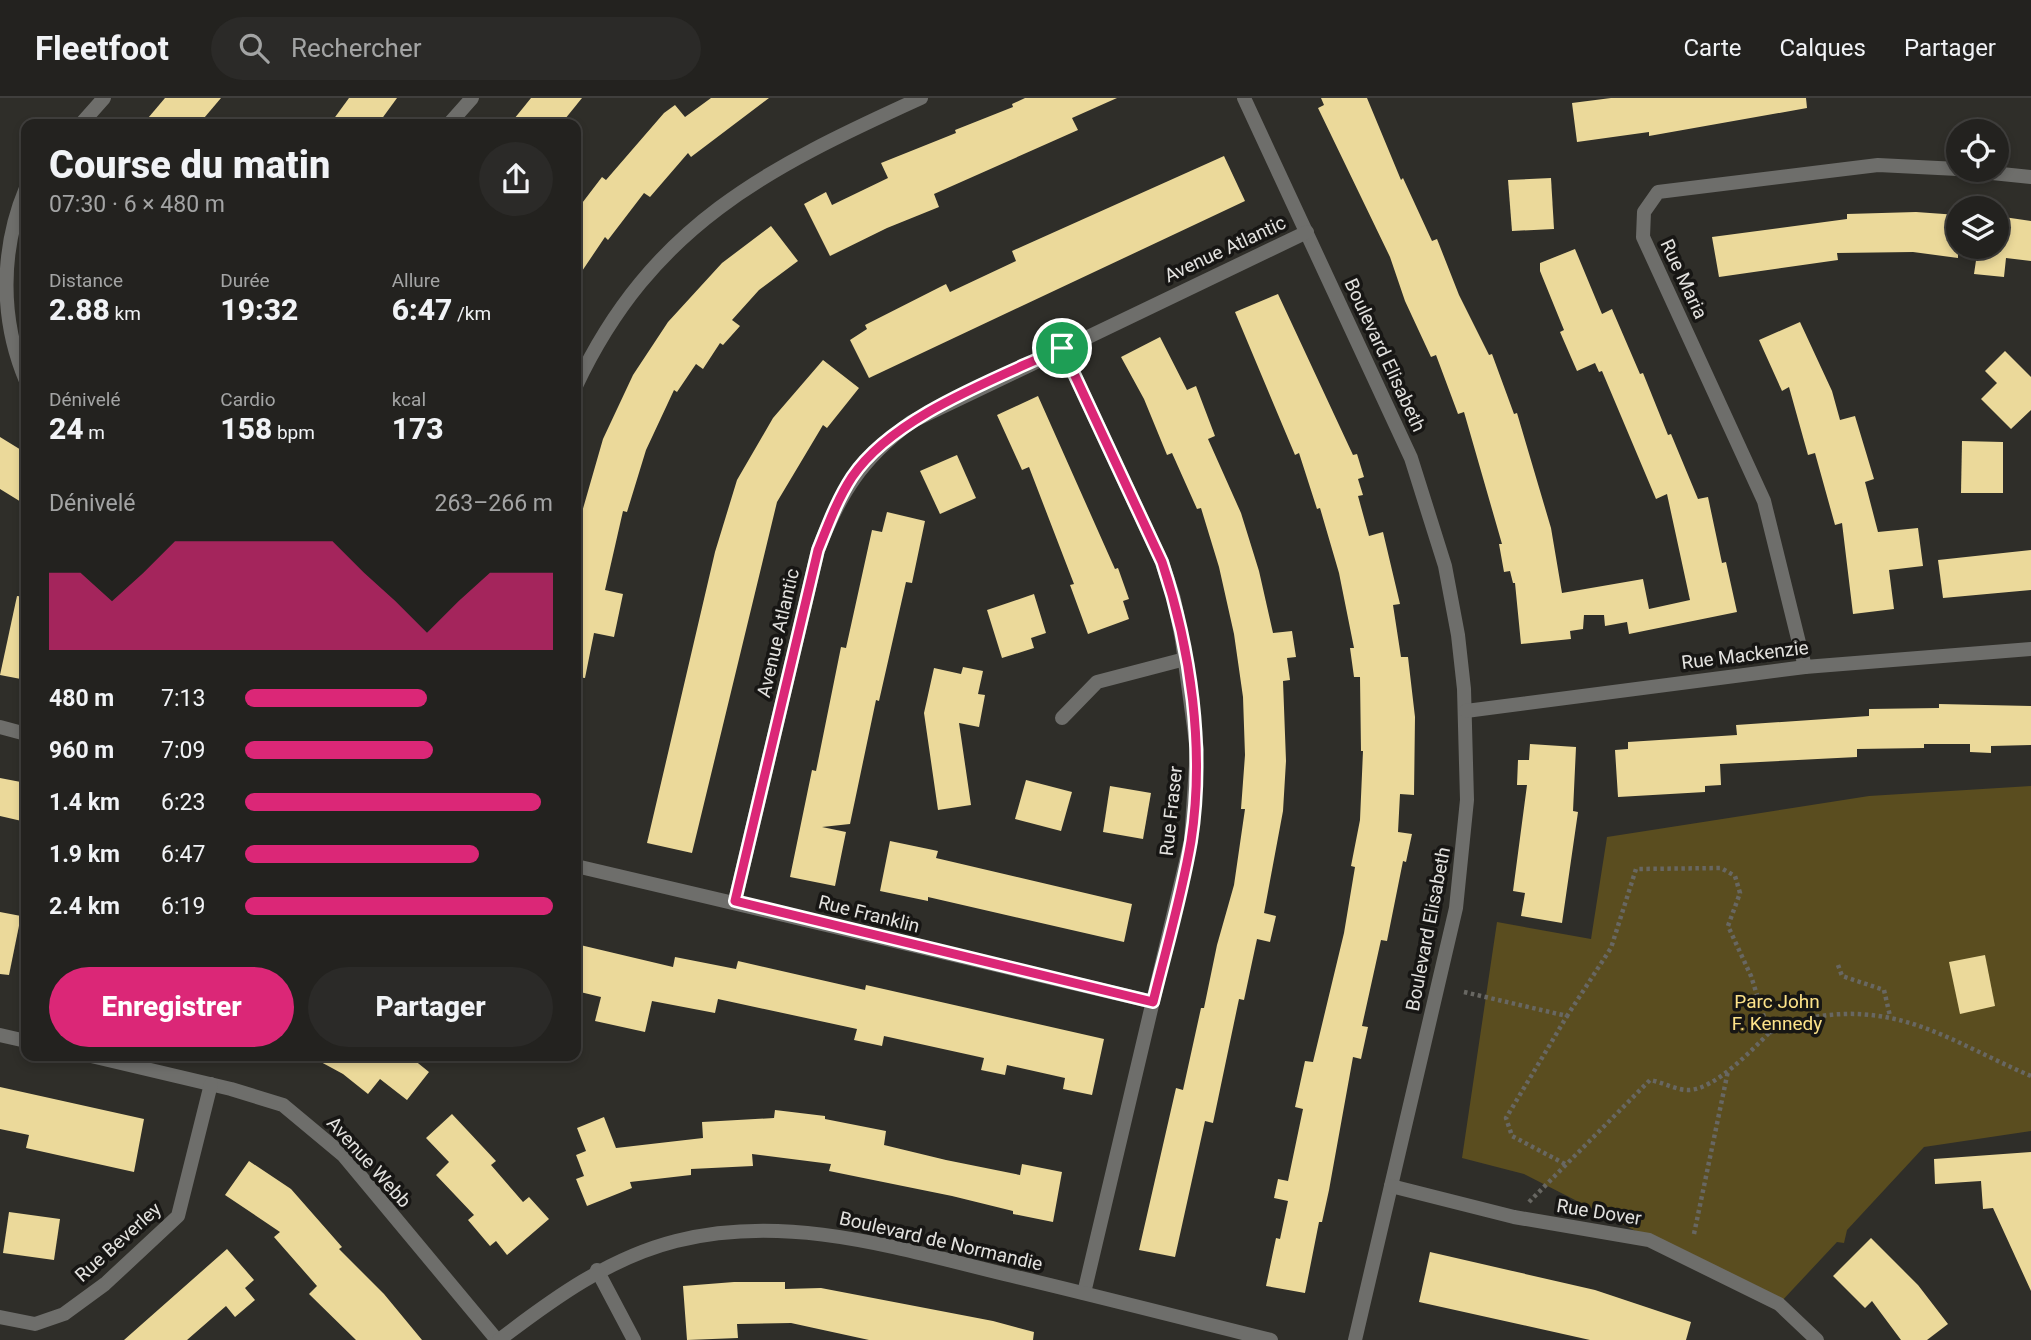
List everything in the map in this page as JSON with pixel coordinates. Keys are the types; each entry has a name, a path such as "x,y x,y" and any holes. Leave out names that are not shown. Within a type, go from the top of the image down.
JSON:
{"street":[{"path":"85,119 104,98"},
{"path":"453,119 472,98"},
{"path":"581,375 590,356 625,303 687,232 709,214 783,164 921,98"},
{"name":"Boulevard Elisabeth","path":"1244,98 1392,411 1428,505 1454,610 1466,712 1467,810 1459,887 1355,1340"},
{"name":"Rue Maria","path":"1805,667 1764,501 1643,237 1644,212 1658,192 1878,165 1946,169"},
{"name":"Rue Maria","path":"2009,175 2031,177"},
{"path":"21,201 9,233 2,288 8,338 14,361 21,373"},
{"name":"Avenue Atlantic","path":"735,901 818,550 833,510 853,476 880,445 911,422 1307,232"},
{"name":"Rue Fraser","path":"1062,348 1162,562 1174,599 1197,750 1191,840 1084,1293"},
{"name":"Rue Mackenzie","path":"1466,712 1805,667 2031,649"},
{"path":"1062,718 1097,682 1185,659"},
{"path":"0,727 21,732"},
{"name":"Rue Franklin","path":"581,867 735,901 1153,1002"},
{"path":"0,1035 21,1040"},
{"name":"Avenue Webb","path":"113,1061 211,1084 283,1105 307,1122 342,1155 498,1340"},
{"name":"Rue Beverley","path":"0,1317 35,1324 64,1314 105,1284 178,1216 211,1084"},
{"name":"Rue Dover","path":"1391,1186 1514,1217 1648,1240 1779,1304 1817,1340"},
{"name":"Boulevard de Normandie","path":"498,1340 597,1270 620,1264 627,1257 678,1241 779,1230 853,1237 1271,1340"},
{"path":"597,1270 634,1340"}],"path":[{"path":"1565,1164 1512,1136 1506,1118 1611,948 1636,869 1721,868 1735,876 1740,893 1728,926 1751,976 1769,1033"},
{"path":"1838,965 1842,976 1884,990 1890,1016"},
{"path":"1464,992 1567,1016"},
{"path":"1514,1217 1650,1080 1688,1090 1703,1086 1728,1069 1769,1033 1814,1017 1890,1016 1914,1022 2031,1076"},
{"path":"1694,1234 1728,1069"}],"green space":[{"name":"Parc John F. Kennedy","path":"2031,786 2031,1131 1924,1147 1847,1230 1844,1243 1837,1242 1779,1304 1524,1174 1462,1158 1497,922 1591,939 1607,837 1869,796"}],"building":[{"path":"165,98 221,98 203,119 147,119"},
{"path":"349,98 397,98 382,119 334,119"},
{"path":"531,98 582,98 565,119 514,119"},
{"path":"711,98 769,98 691,157 688,153 650,197 644,193 608,240 605,237 581,273 581,204 602,177 606,180 664,113 675,105 685,117"},
{"path":"1025,98 1117,98 1072,118 1078,130 934,194 939,207 887,228 830,256 804,204 826,192 832,205 888,178 881,163 956,133 955,130 1013,107 1012,104"},
{"path":"1321,98 1367,98 1401,180 1403,178 1432,241 1437,239 1459,295 1489,355 1492,354 1514,414 1517,413 1551,528 1562,593 1643,579 1649,609 1690,600 1667,494 1656,499 1602,371 1599,372 1595,363 1577,371 1560,332 1564,330 1540,271 1540,263 1575,249 1602,314 1612,309 1640,374 1643,373 1668,435 1671,434 1698,499 1708,497 1722,563 1726,562 1737,612 1629,634 1627,622 1605,626 1604,615 1584,615 1583,629 1570,631 1571,639 1521,644 1515,583 1510,571 1504,572 1499,544 1502,544 1464,412 1458,414 1436,355 1431,357 1405,301 1390,257 1318,108 1324,105"},
{"path":"1611,98 1806,98 1807,108 1649,136 1649,132 1577,142 1572,103"},
{"path":"1224,156 1245,201 869,378 850,340 867,329 865,325 946,284 950,292 1016,261 1012,251"},
{"path":"1551,178 1554,229 1512,231 1508,180"},
{"path":"1847,214 1946,214 1946,256 1913,252 1837,253 1838,260 1719,277 1712,237 1847,219"},
{"path":"2009,218 2031,221 2031,261 2009,258"},
{"path":"771,226 798,261 759,290 732,320 740,326 723,345 720,343 703,369 696,364 677,392 674,390 646,450 627,512 623,511 605,590 623,594 614,637 594,633 585,678 581,678 581,516 603,439 633,375 668,322 722,263"},
{"path":"1976,259 2006,259 2004,277 1974,274"},
{"path":"1278,294 1353,455 1357,454 1364,477 1358,479 1363,495 1358,496 1369,536 1383,532 1400,604 1393,605 1401,657 1408,657 1415,717 1414,795 1400,794 1398,832 1412,834 1406,862 1403,861 1387,941 1381,940 1362,1026 1368,1027 1361,1059 1353,1057 1329,1190 1322,1222 1319,1222 1305,1293 1266,1286 1276,1238 1280,1239 1288,1201 1274,1198 1278,1179 1288,1181 1303,1109 1295,1107 1305,1061 1313,1062 1344,933 1355,867 1351,866 1360,820 1363,751 1360,677 1354,677 1350,648 1354,648 1339,573 1320,508 1317,509 1299,453 1295,455 1235,312"},
{"path":"1800,322 1832,391 1840,420 1855,416 1874,479 1865,482 1878,532 1918,528 1923,566 1889,570 1894,609 1853,614 1842,523 1835,525 1815,453 1808,455 1789,387 1782,391 1759,340"},
{"path":"1160,337 1187,390 1196,386 1215,436 1208,439 1241,513 1259,571 1273,633 1292,631 1296,657 1287,658 1290,680 1283,681 1286,761 1283,811 1264,913 1276,916 1270,942 1257,939 1244,1000 1239,999 1213,1123 1205,1121 1175,1257 1139,1250 1176,1088 1183,1090 1201,1008 1204,1008 1217,945 1234,885 1245,809 1241,809 1245,755 1243,697 1234,634 1219,567 1201,508 1197,509 1172,453 1167,455 1144,399 1121,357"},
{"path":"2005,351 2031,377 2031,410 2011,429 1981,399 1997,383 1985,371"},
{"path":"823,360 859,388 827,428 823,425 777,502 692,853 647,843 715,552 737,480 773,418"},
{"path":"1038,396 1115,569 1118,568 1129,599 1123,601 1129,619 1088,634 1070,585 1074,584 1029,467 1022,470 997,415"},
{"path":"0,437 21,450 21,502 0,489"},
{"path":"1962,441 2003,442 2003,493 1961,493"},
{"path":"957,455 976,498 940,514 920,471"},
{"path":"887,512 925,521 912,583 906,582 879,701 876,700 850,824 822,827 846,832 835,886 790,877 812,770 816,771 841,647 846,648 872,530 882,532"},
{"path":"2031,550 2031,590 1943,598 1938,560"},
{"path":"1034,594 1046,633 1031,638 1034,648 1002,658 987,610"},
{"path":"17,596 21,596 21,679 0,675"},
{"path":"963,667 983,671 978,694 985,695 979,727 959,723 971,805 938,810 924,713 934,668 961,674"},
{"path":"1939,704 2031,706 2031,745 1991,746 1991,753 1970,752 1970,744 1924,744 1924,748 1857,749 1857,757 1720,764 1721,785 1705,786 1705,792 1618,797 1615,750 1628,749 1628,742 1737,735 1736,725 1869,716 1869,709 1939,708"},
{"path":"1530,744 1576,747 1573,811 1578,812 1562,923 1521,916 1525,893 1513,891 1527,785 1517,785 1518,760 1529,760"},
{"path":"0,778 21,782 21,821 0,816"},
{"path":"1026,780 1072,792 1061,831 1015,819"},
{"path":"1110,786 1151,793 1143,839 1103,832"},
{"path":"890,841 938,851 936,858 1132,904 1124,942 928,897 928,901 880,891"},
{"path":"0,912 21,916 9,975 0,974"},
{"path":"581,945 673,967 675,957 736,969 738,961 865,990 866,985 1104,1039 1092,1095 1063,1089 1065,1078 1007,1065 1005,1075 981,1070 984,1058 884,1036 882,1046 854,1040 857,1029 718,999 715,1013 652,1001 645,1032 595,1021 601,997 581,992"},
{"path":"1985,955 1995,1006 1960,1014 1949,962"},
{"path":"319,1061 415,1061 429,1072 407,1100 380,1079 368,1094 343,1074"},
{"path":"0,1087 144,1119 134,1172 26,1148 29,1135 0,1129"},
{"path":"775,1110 825,1116 825,1119 886,1131 884,1145 946,1160 1020,1175 1022,1164 1062,1172 1053,1222 1013,1214 1013,1211 952,1196 829,1171 831,1164 752,1154 753,1166 691,1169 691,1175 630,1182 632,1188 587,1206 576,1179 584,1176 576,1155 586,1151 577,1128 604,1117 616,1148 703,1138 702,1122 774,1118"},
{"path":"452,1114 496,1161 491,1165 523,1202 529,1197 549,1219 507,1255 496,1241 490,1246 468,1220 474,1215 436,1175 449,1162 426,1138"},
{"path":"2031,1152 2031,1291 1993,1208 1983,1209 1981,1181 1935,1184 1934,1159"},
{"path":"249,1161 291,1189 342,1247 339,1249 384,1294 422,1340 356,1340 309,1294 317,1286 274,1237 280,1232 225,1195"},
{"path":"9,1212 60,1219 54,1260 3,1253"},
{"path":"1871,1238 1918,1285 1948,1324 1927,1340 1901,1340 1872,1301 1865,1308 1833,1276"},
{"path":"227,1249 254,1280 245,1288 255,1300 235,1317 226,1306 187,1340 124,1340"},
{"path":"1430,1252 1595,1290 1691,1322 1686,1340 1590,1340 1419,1302"},
{"path":"785,1282 785,1289 821,1288 993,1321 1034,1332 1033,1340 869,1340 791,1323 737,1324 738,1338 687,1340 683,1286"}],"route":[{"path":"1062,348 1162,562 1174,599 1189,684 1197,750 1191,840 1153,1002 735,901 818,550 833,510 853,476 880,445 911,422 1062,348"}]}
